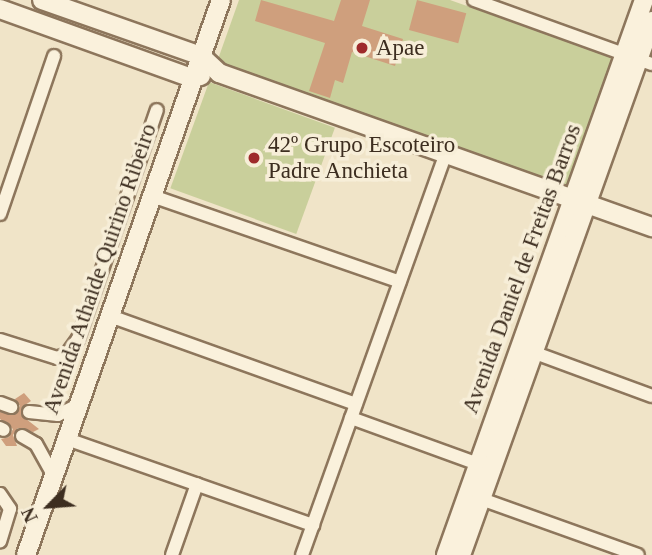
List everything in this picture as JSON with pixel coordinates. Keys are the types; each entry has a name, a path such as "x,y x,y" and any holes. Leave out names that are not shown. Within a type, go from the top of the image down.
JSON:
{"street":[{"path":"42,0 83,7 171,47 201,56 219,73 447,151 652,227"},
{"name":"Avenida Athaide Quirino Ribeiro","path":"26,555 221,0"},
{"path":"474,0 638,59"},
{"name":"Avenida Daniel de Freitas Barros","path":"638,59 644,0"},
{"path":"0,9 192,78 219,73"},
{"name":"Avenida Daniel de Freitas Barros","path":"446,555 474,496 580,201 652,21"},
{"path":"165,67 171,47"},
{"path":"0,214 54,56"},
{"path":"0,340 57,358 67,354 78,339 157,110"},
{"path":"302,555 447,151"},
{"path":"152,196 400,282"},
{"path":"110,316 356,404"},
{"path":"527,350 652,396"},
{"name":"Avenida Daniel de Freitas Barros","path":"461,555 478,464 527,350"},
{"path":"29,412 58,415 80,404"},
{"path":"351,418 478,464"},
{"path":"22,436 36,444 54,477"},
{"path":"68,439 313,525"},
{"path":"172,555 197,484"},
{"path":"0,494 10,509 0,542"},
{"path":"474,496 638,555"}],"green space":[{"path":"239,0 450,0 613,58 567,187 217,62"},
{"name":"42º Grupo Escoteiro Padre Anchieta","path":"209,82 335,128 296,234 170,188"}],"building":[{"name":"Apae","path":"261,0 334,21 341,0 370,0 362,26 403,39 395,66 352,52 343,83 335,80 330,98 309,91 325,43 255,21"},
{"path":"417,0 466,13 458,43 409,30"},
{"path":"24,393 31,401 22,407 21,415 39,429 33,432 18,428 13,435 17,446 6,446 1,439 9,437 13,429 0,419 0,412 16,414 20,406 15,399"}],"place":[{"name":"Apae","path":"362,48"},
{"name":"42º Grupo Escoteiro Padre Anchieta","path":"254,158"}]}
